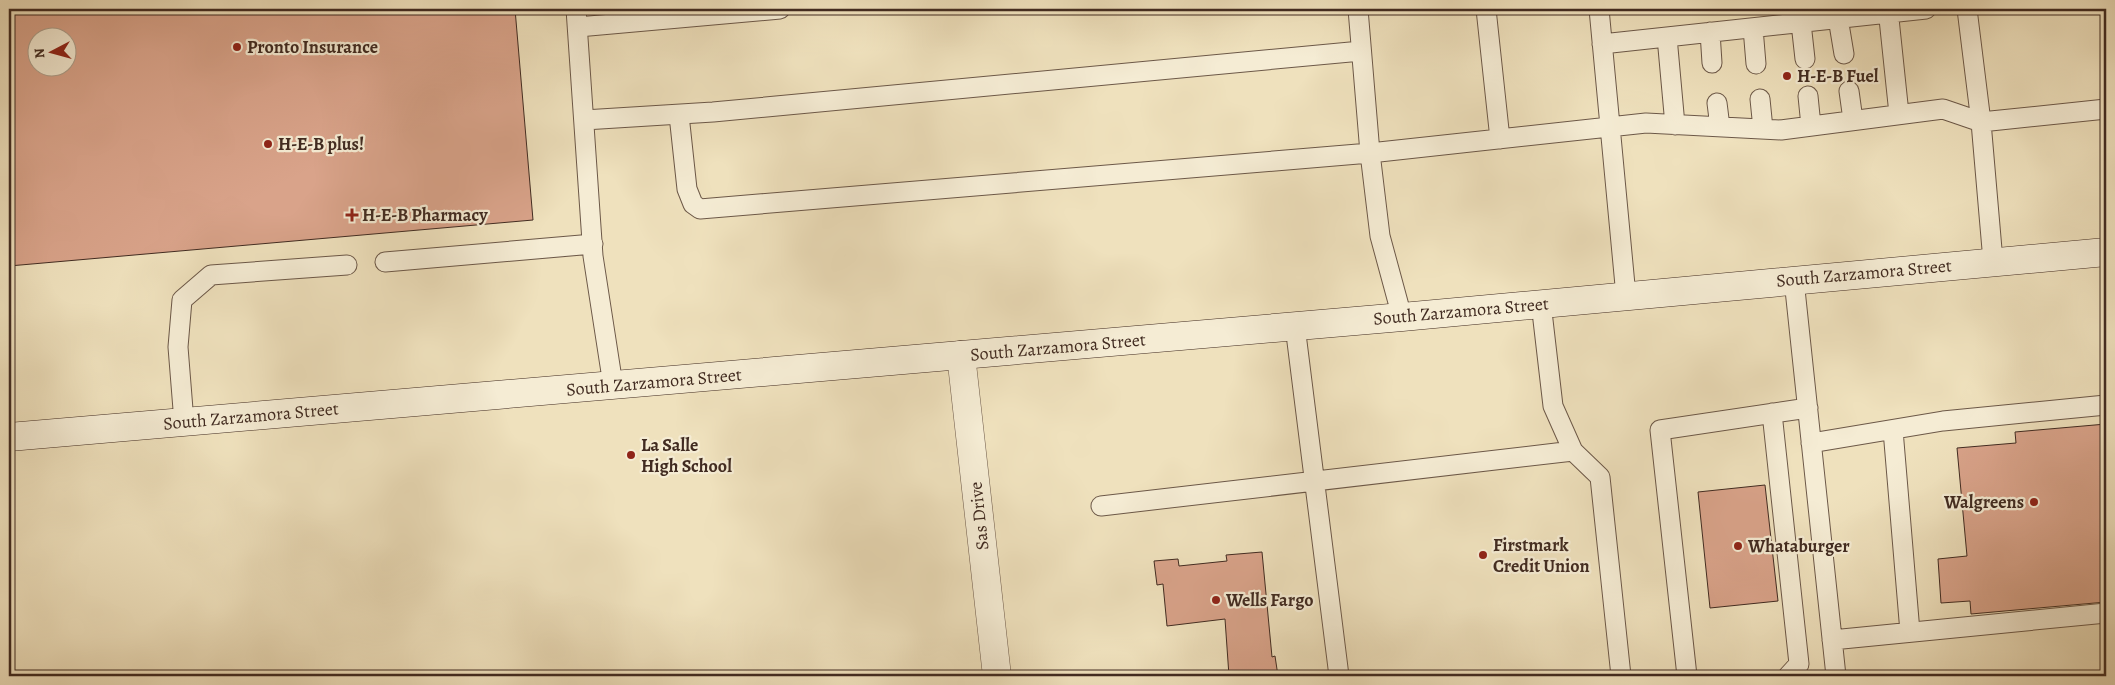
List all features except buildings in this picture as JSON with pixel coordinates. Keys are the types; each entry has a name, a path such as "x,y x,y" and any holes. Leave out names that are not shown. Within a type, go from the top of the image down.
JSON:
{"main road":[{"name":"South Zarzamora Street","path":"9,437 1402,317 2106,252"},
{"name":"Sas Drive","path":"961,355 997,676"}],"lane":[{"path":"613,385 593,244 577,18 780,9"},
{"path":"1358,9 1370,153 1380,236 1402,317"},
{"path":"1486,9 1500,139"},
{"path":"1599,9 1626,296"},
{"path":"1602,44 1801,23 1888,11 1926,9"},
{"path":"1967,9 1981,122 1993,261"},
{"path":"1888,11 1899,114"},
{"path":"1838,18 1844,54"},
{"path":"1801,23 1805,59"},
{"path":"1753,28 1756,64"},
{"path":"1710,32 1712,63"},
{"path":"1667,37 1675,125"},
{"path":"584,120 680,115 1361,51"},
{"path":"1849,91 1853,120"},
{"path":"1808,96 1811,126"},
{"path":"1760,100 1763,129"},
{"path":"1717,103 1720,126"},
{"path":"680,115 687,189 693,204 700,209 1370,153 1646,123 1781,130 1943,109 1981,122 2106,109"},
{"path":"385,262 593,244"},
{"path":"184,422 178,346 182,300 211,276 347,265"},
{"path":"1794,280 1836,676"},
{"path":"1541,304 1552,406 1573,451 1600,477 1621,676"},
{"path":"1295,326 1339,676"},
{"path":"1811,443 1943,422 2106,405"},
{"path":"1687,676 1660,430 1808,408"},
{"path":"1772,413 1798,664 1788,676"},
{"path":"1893,430 1910,632"},
{"path":"1101,506 1573,451"},
{"path":"1832,640 2106,613"}],"place":[{"name":"Pronto Insurance","path":"237,47"},
{"name":"H-E-B Fuel","path":"1787,76"},
{"name":"H-E-B plus!","path":"268,144"},
{"name":"H-E-B Pharmacy","path":"352,215"},
{"name":"La Salle High School","path":"631,455"},
{"name":"Walgreens","path":"2034,502"},
{"name":"Whataburger","path":"1738,546"},
{"name":"Firstmark Credit Union","path":"1483,555"},
{"name":"Wells Fargo","path":"1216,600"}]}
